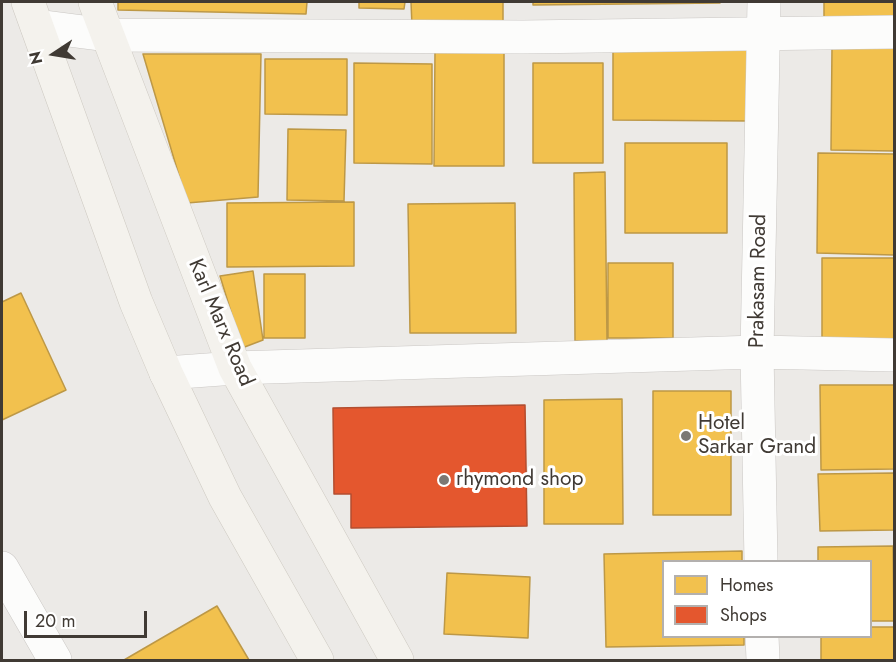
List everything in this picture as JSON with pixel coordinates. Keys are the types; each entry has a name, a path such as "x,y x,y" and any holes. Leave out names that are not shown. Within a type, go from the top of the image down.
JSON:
{"main road":[{"name":"Karl Marx Road","path":"96,2 235,368 397,660"},
{"path":"32,14 136,302 166,373 225,497 317,660"}],"street":[{"path":"32,14 107,35 523,37 764,17 894,32"},
{"name":"Prakasam Road","path":"761,560 757,352 764,17"},
{"path":"166,373 235,368 757,352 894,355"},
{"path":"2,568 55,660"},
{"path":"762,638 763,660"}],"building: Homes":[{"path":"118,2 307,2 306,14 118,10"},
{"path":"359,2 405,2 404,9 359,8"},
{"path":"411,2 503,2 503,21 412,26"},
{"path":"533,2 720,2 720,3 533,5"},
{"path":"824,2 894,2 894,21 824,22"},
{"path":"613,43 751,44 750,121 613,120"},
{"path":"832,47 894,48 894,151 831,150"},
{"path":"435,51 504,51 504,166 434,166"},
{"path":"143,54 261,54 258,197 187,203"},
{"path":"265,59 347,59 347,115 265,114"},
{"path":"354,63 432,64 432,164 354,163"},
{"path":"533,63 603,63 603,163 533,163"},
{"path":"288,129 346,130 344,201 287,200"},
{"path":"625,143 727,143 727,233 625,233"},
{"path":"818,153 894,154 894,255 817,253"},
{"path":"605,172 607,341 575,341 574,173"},
{"path":"354,202 354,266 227,267 227,203"},
{"path":"515,203 516,333 410,333 408,204"},
{"path":"822,258 894,258 894,342 822,342"},
{"path":"608,263 673,263 673,338 608,338"},
{"path":"253,271 263,340 242,348 220,276"},
{"path":"264,274 305,274 305,338 264,338"},
{"path":"21,293 66,390 2,420 2,302"},
{"path":"820,385 894,385 894,469 821,470"},
{"path":"653,391 731,391 731,515 653,515"},
{"path":"622,399 623,524 544,524 544,400"},
{"path":"894,473 894,530 820,531 818,474"},
{"path":"893,546 894,621 872,621 872,560 818,560 818,547"},
{"path":"742,551 742,560 662,560 662,638 744,638 744,645 606,647 604,554"},
{"path":"447,573 530,577 528,638 444,634"},
{"path":"217,606 249,660 124,660"},
{"path":"872,627 894,627 894,660 821,660 821,638 872,638"}],"building: Shops":[{"path":"525,405 527,526 351,528 351,494 334,494 333,408"}],"place":[{"name":"Hotel Sarkar Grand","path":"686,436"},
{"name":"rhymond shop","path":"444,480"}]}
